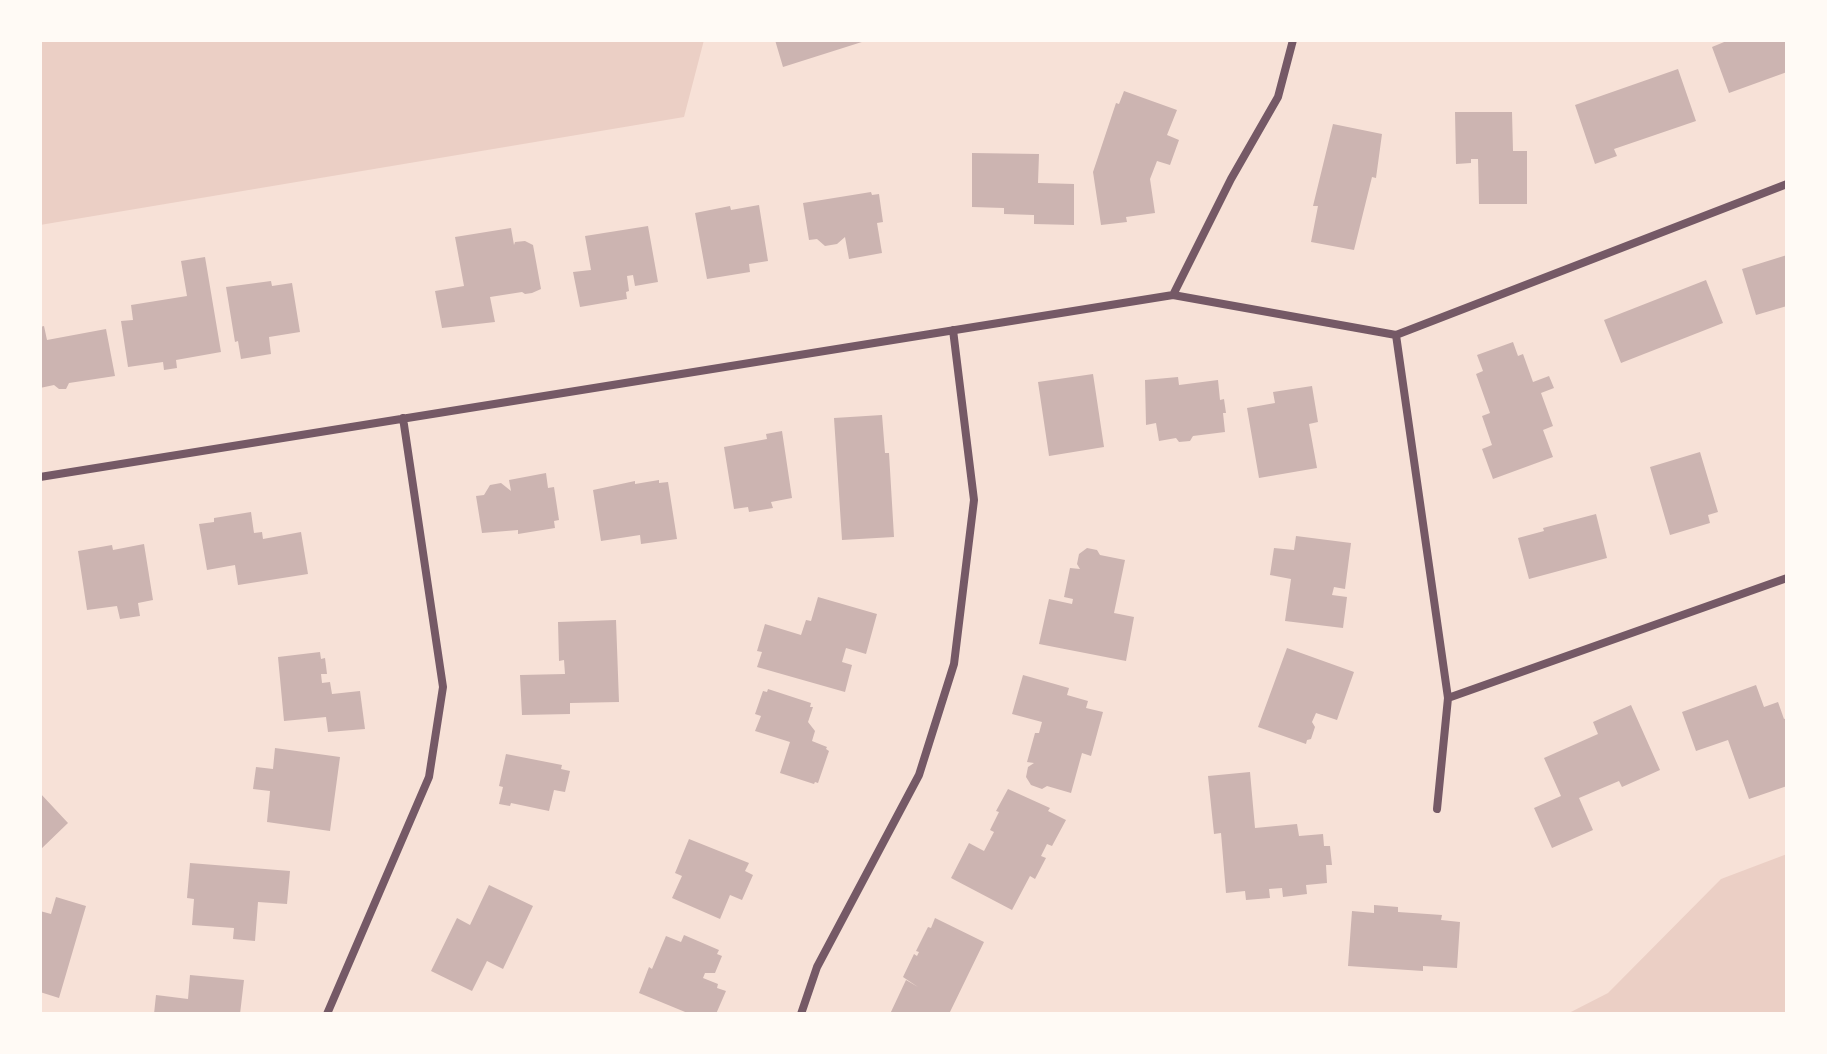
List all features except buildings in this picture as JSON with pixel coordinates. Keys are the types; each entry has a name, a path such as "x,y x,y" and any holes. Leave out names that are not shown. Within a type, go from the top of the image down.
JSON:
{"street":[{"path":"1173,295 1231,179 1278,97 1293,40"},
{"path":"40,477 1173,295 1396,335 1787,184"},
{"path":"801,1014 817,967 919,775 954,664 974,500 953,330"},
{"path":"1396,335 1448,698 1437,809"},
{"path":"327,1014 429,777 443,687 403,418"},
{"path":"1448,698 1787,578"}],"shaded area":[{"path":"40,40 704,40 684,117 40,225"},
{"path":"1787,854 1787,1014 1567,1014 1608,993 1721,879"}]}
